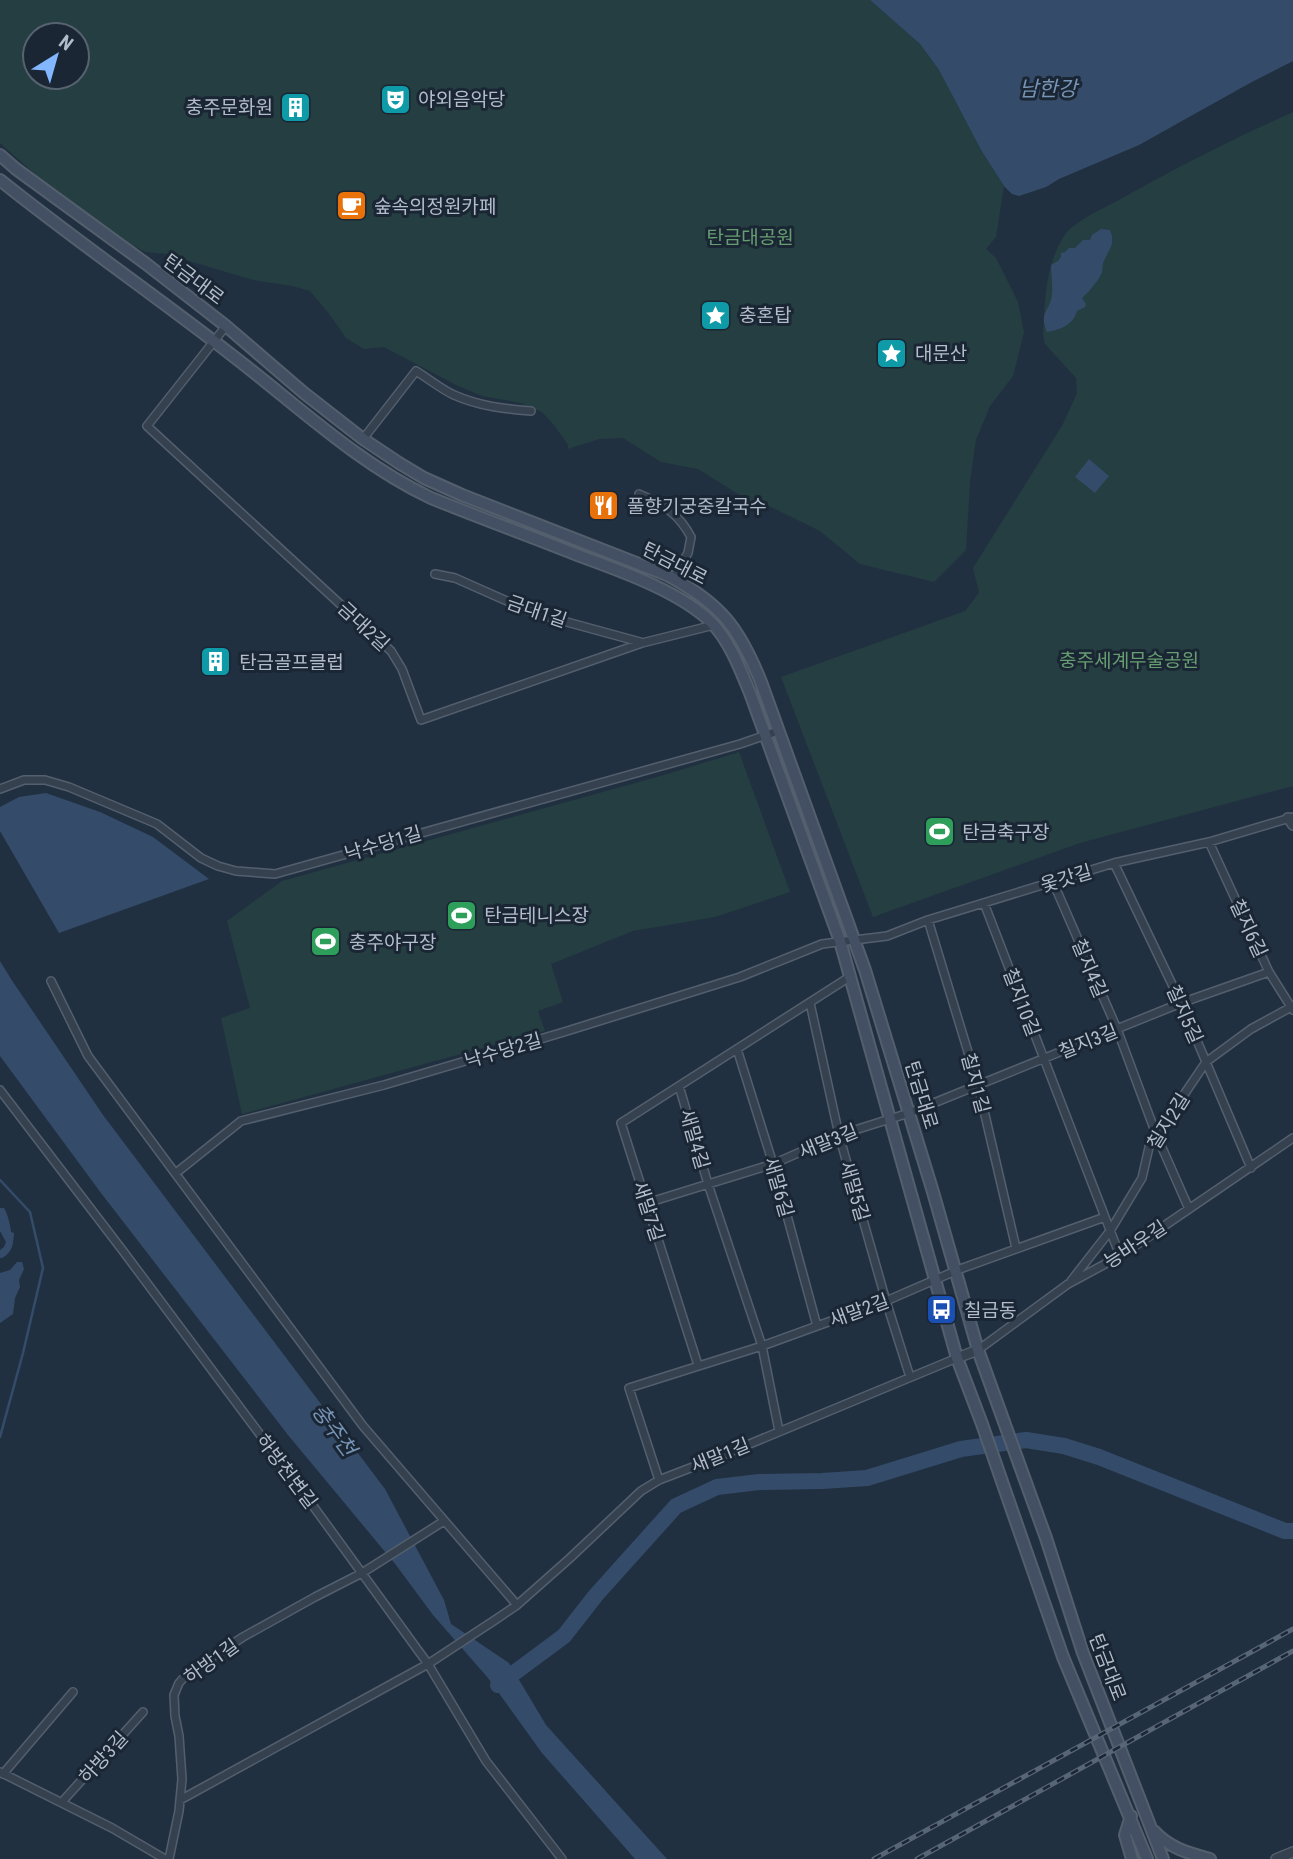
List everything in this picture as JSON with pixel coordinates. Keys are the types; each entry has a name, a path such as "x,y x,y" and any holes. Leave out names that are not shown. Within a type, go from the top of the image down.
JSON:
{"main road":[{"name":"탄금대로","path":"0,155 226,326 363,439 424,478 673,578 709,601 735,629 754,665 856,941 978,1350 1046,1538 1083,1653 1163,1859"},
{"name":"탄금대로","path":"0,180 383,471 408,487 484,520 653,586 691,607 713,625 735,657 840,941 957,1358 1063,1657 1147,1859"},
{"path":"1131,1816 1125,1835 1132,1859"},
{"path":"1150,1826 1165,1842 1210,1859"}],"street":[{"path":"214,342 226,326"},
{"name":"금대2길","path":"214,342 147,426 391,651 402,669 421,720 642,643 713,625"},
{"path":"363,439 416,371 453,394 477,403 511,411 531,411"},
{"path":"639,494 655,500 672,512 683,522 691,537 688,553 673,578"},
{"name":"금대1길","path":"435,574 455,578 534,613 642,643"},
{"name":"낙수당1길","path":"0,789 24,780 45,780 69,787 157,824 201,858 218,866 236,872 275,874 778,732"},
{"name":"옻갓길","path":"840,941 887,936 928,920 1114,863 1292,820"},
{"name":"칠지6길","path":"1209,842 1269,972 1292,1008"},
{"name":"칠지5길","path":"1114,863 1181,1003 1251,1168"},
{"name":"칠지4길","path":"1054,882 1117,1029 1156,1134 1189,1209"},
{"name":"칠지10길","path":"984,903 1105,1217"},
{"name":"칠지1길","path":"928,920 978,1085 1016,1248"},
{"name":"낙수당2길","path":"176,1173 241,1121 384,1085 564,1032 740,976 822,944 840,941"},
{"name":"칠지3길","path":"909,1113 1181,1003 1269,972"},
{"name":"새말4길","path":"779,1431 762,1346 708,1184 679,1086 851,976"},
{"path":"51,981 88,1056 363,1426 517,1605"},
{"name":"새말5길","path":"810,1003 839,1135 910,1377"},
{"name":"칠지2길","path":"1068,1284 1110,1231 1142,1178 1150,1143 1206,1062 1251,1029 1292,1008"},
{"name":"새말6길","path":"737,1049 773,1164 817,1326"},
{"name":"새말7길","path":"679,1086 621,1123 698,1365"},
{"name":"하방천변길","path":"0,1090 362,1573 428,1664 486,1761 562,1859"},
{"name":"새말3길","path":"647,1202 773,1164 839,1135 909,1113"},
{"name":"능바우길","path":"978,1350 1068,1284 1119,1255 1293,1138"},
{"path":"955,1271 1105,1217 1119,1255"},
{"name":"새말2길","path":"659,1480 629,1388 762,1346 886,1301 955,1271"},
{"path":"957,1358 978,1350"},
{"name":"새말1길","path":"180,1800 428,1664 498,1618 517,1605 569,1559 641,1491 659,1480 957,1358"},
{"path":"362,1573 444,1521"},
{"name":"하방1길","path":"167,1859 182,1779 174,1706 174,1695 179,1683 189,1672 243,1637 362,1573"},
{"name":"하방3길","path":"73,1692 2,1773 167,1859"},
{"name":"하방3길","path":"62,1802 143,1712"},
{"path":"1276,1859 1293,1852"}],"green space":[{"name":"탄금대공원","path":"0,0 870,0 920,44 939,70 981,150 1004,186 996,237 986,249 996,258 1018,302 1024,333 1013,376 990,406 976,440 970,481 966,550 934,582 860,564 820,531 765,504 751,502 698,469 661,462 623,438 599,439 568,449 554,425 542,412 521,403 482,396 384,347 364,349 346,338 310,291 253,280 177,255 146,252 132,245 37,176 0,143"},
{"name":"충주세계무술공원","path":"1293,112 1293,786 1080,843 873,917 781,677 965,611 979,593 973,568 1063,424 1077,393 1076,378 1045,344 1043,334 1050,271 1064,236 1096,212"},
{"path":"739,752 790,892 715,917 633,931 551,964 563,1002 538,1011 545,1031 242,1114 221,1018 250,1008 227,921 282,881"}],"water":[{"name":"남한강","path":"870,0 1293,0 1293,61 1139,145 1046,187 1019,196 1012,194 1004,186 981,150 939,70 920,44"},
{"path":"1101,229 1110,230 1112,243 1103,262 1101,275 1082,298 1085,307 1077,311 1065,326 1047,332 1044,315 1052,294 1051,265 1058,261 1061,253 1075,248 1083,240 1090,240 1092,235"},
{"path":"1089,459 1109,476 1095,493 1075,477"},
{"path":"46,793 100,812 153,837 209,879 59,933 0,831 0,807 19,797"},
{"name":"충주천","path":"0,961 103,1115 385,1489 444,1600 451,1624 509,1663 546,1725 667,1859 635,1859 542,1753 488,1678 433,1615 396,1565 288,1435 101,1193 0,1056"},
{"path":"0,1208 4,1208 11,1232 14,1233 13,1244 2,1258 0,1250 6,1242 0,1231"},
{"path":"17,1262 22,1262 24,1269 19,1280 20,1287 13,1314 0,1323 0,1273 10,1270"}],"waterway":[{"path":"0,1180 30,1212 43,1268 0,1437"},
{"path":"498,1685 564,1636 596,1595 676,1506 717,1487 759,1482 867,1478 961,1449 1026,1440 1064,1446 1099,1457 1285,1531 1293,1531"}],"railway":[{"path":"874,1859 1293,1629"},
{"path":"917,1859 1293,1651"}],"place":[{"name":"야외음악당","path":"395,99"},
{"name":"충주문화원","path":"296,107"},
{"name":"숲속의정원카페","path":"351,206"},
{"name":"충혼탑","path":"716,315"},
{"name":"대문산","path":"892,353"},
{"name":"풀향기궁중칼국수","path":"604,506"},
{"name":"탄금골프클럽","path":"216,662"},
{"name":"탄금축구장","path":"939,832"},
{"name":"탄금테니스장","path":"461,915"},
{"name":"충주야구장","path":"326,942"},
{"name":"칠금동","path":"941,1310"}]}
